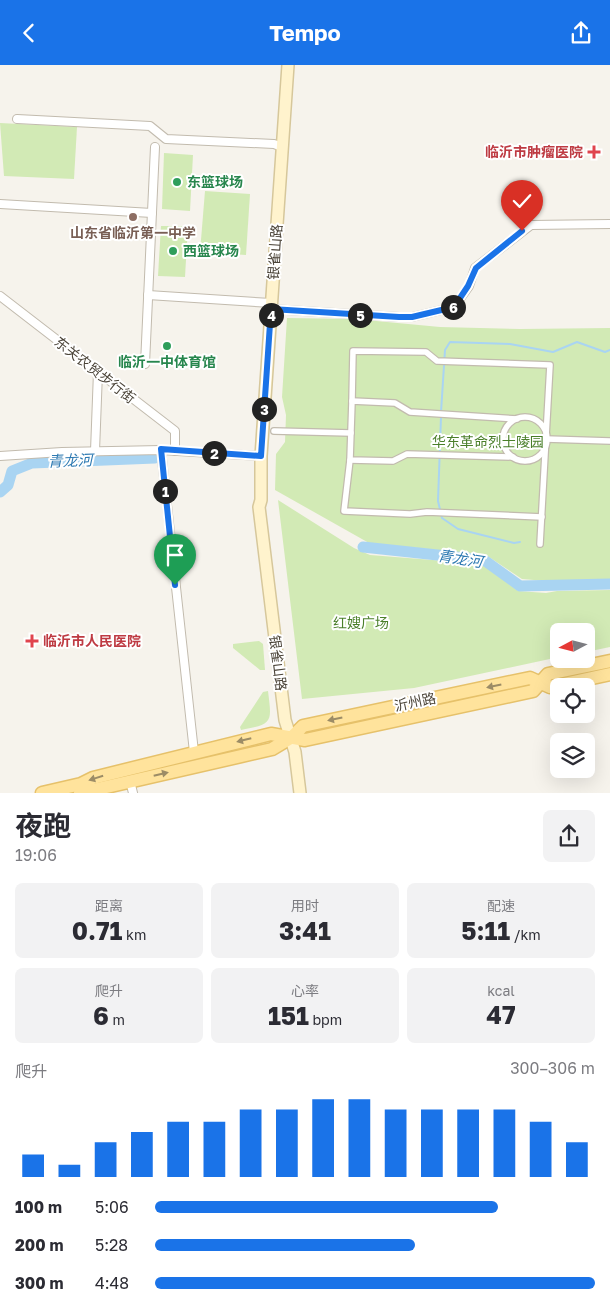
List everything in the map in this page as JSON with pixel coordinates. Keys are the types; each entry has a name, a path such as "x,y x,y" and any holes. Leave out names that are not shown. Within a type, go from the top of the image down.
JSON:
{"main road":[{"name":"银雀山路","path":"288,65 261,456 261,500 266,511 293,718 292,737 288,754 293,793"},
{"name":"沂州路","path":"42,793 81,784 92,778 271,733 305,740 533,691 548,674 610,661"},
{"name":"沂州路","path":"541,683 550,687 610,674"},
{"name":"银雀山路","path":"292,737 300,793"},
{"path":"80,793 132,787 272,749 292,737"}],"street":[{"path":"17,119 150,126 166,139 274,144 282,147"},
{"path":"145,364 155,147"},
{"path":"0,204 152,213"},
{"path":"148,295 412,317 454,307 468,286 476,268 531,225 610,224"},
{"name":"东关农贸步行街","path":"0,297 175,431 175,451"},
{"path":"540,544 542,517 550,365 437,361 426,352 354,351 350,460 344,511 542,517"},
{"path":"95,451 98,372"},
{"path":"350,460 393,461 407,454 443,454 513,457 525,461 537,457 545,447 546,439 542,427 531,419 410,413 396,403 352,401"},
{"path":"513,457 506,451 503,440 506,427 517,419"},
{"path":"274,431 350,433"},
{"path":"546,439 610,441"},
{"path":"0,457 161,449 261,456"},
{"path":"161,449 194,752"}],"green space":[{"path":"0,123 77,127 74,179 4,176"},
{"name":"东篮球场","path":"164,153 193,155 190,211 162,209"},
{"path":"205,191 250,194 246,255 200,252"},
{"name":"西篮球场","path":"161,226 188,226 185,277 158,276"},
{"name":"华东革命烈士陵园","path":"287,318 355,319 440,327 520,329 610,328 610,579 546,581 522,579 486,555 369,543 275,490 276,454 285,442 286,415 282,397"},
{"name":"红嫂广场","path":"278,500 354,548 370,555 483,564 518,591 546,593 610,590 610,647 595,650 595,623 550,623 550,659 414,688 302,699"},
{"path":"259,641 263,644 265,670 260,670 233,648 233,644"},
{"path":"268,691 270,716 268,720 259,726 241,730 240,727 263,692"}],"waterway":[{"path":"441,412 445,350 450,342 510,344 553,352 577,342 605,352 610,350"},
{"path":"441,417 438,501 442,518 458,529 514,543 520,542"},
{"name":"青龙河","path":"0,492 8,485 12,471 32,463 155,458"},
{"name":"青龙河","path":"363,547 484,560 520,586 610,584"}],"place":[{"name":"临沂市肿瘤医院","path":"594,152"},
{"name":"东篮球场","path":"177,182"},
{"name":"山东省临沂第一中学","path":"133,217"},
{"name":"西篮球场","path":"173,251"},
{"name":"临沂一中体育馆","path":"167,346"},
{"name":"临沂市人民医院","path":"32,641"}],"route":[{"path":"175,585 161,449 261,456 271,309 412,317 454,307 468,286 476,268 522,231"}]}
